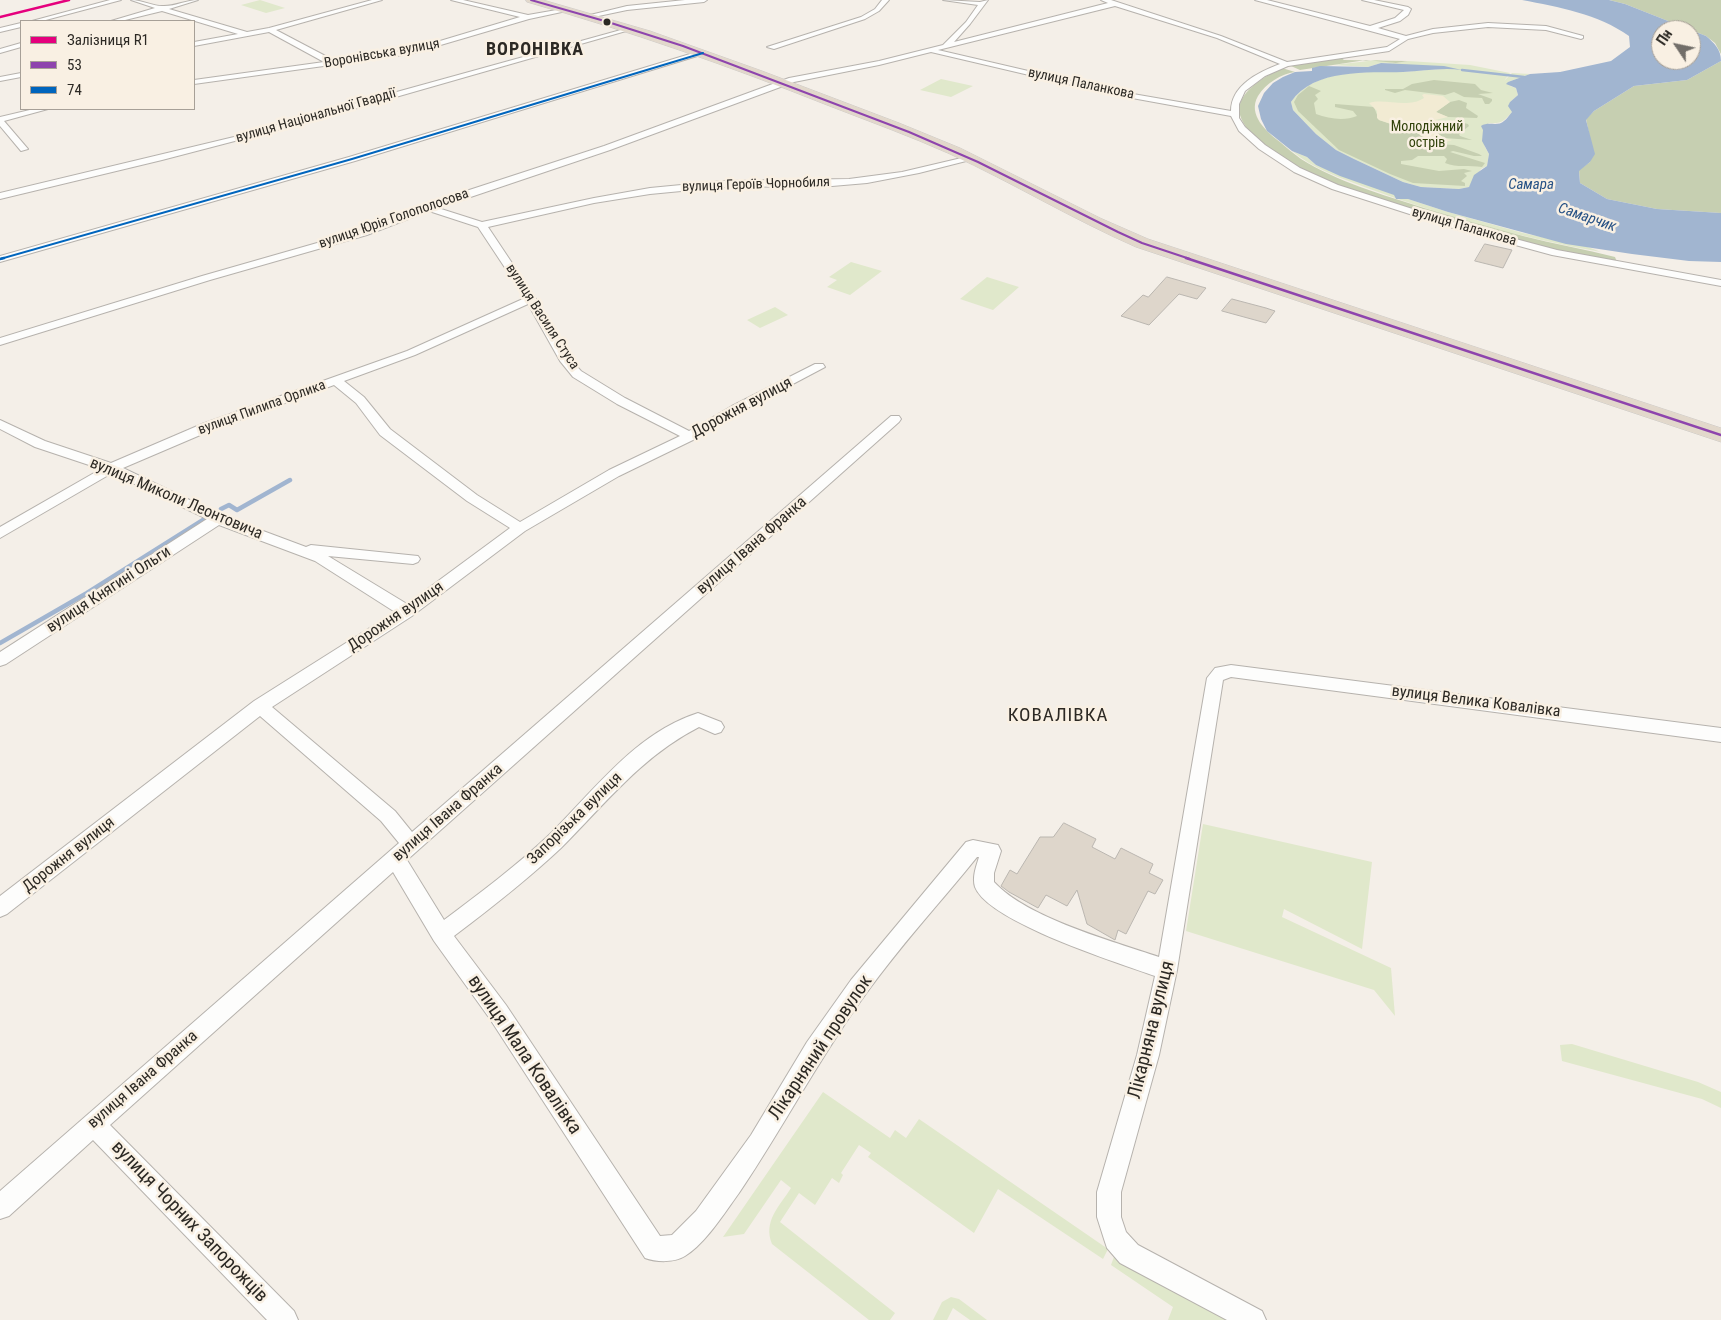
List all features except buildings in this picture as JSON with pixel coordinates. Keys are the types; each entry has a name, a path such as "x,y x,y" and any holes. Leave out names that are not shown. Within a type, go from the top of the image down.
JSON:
{"highway":[{"path":"531,0 630,28 704,53 933,142 970,158 1073,212 1142,243 1721,435"}],"street":[{"path":"39,20 118,0"},
{"path":"134,0 248,34"},
{"path":"118,20 195,0"},
{"path":"195,44 270,30 379,0"},
{"path":"454,0 528,18"},
{"path":"589,16 627,8 704,0"},
{"path":"771,46 863,18 877,10 886,0"},
{"path":"946,0 984,2"},
{"path":"1104,0 1219,37 1286,64"},
{"path":"1258,0 1320,14 1406,38"},
{"path":"1365,0 1408,9 1405,14 1396,20 1370,28"},
{"path":"945,47 968,23 984,2"},
{"path":"1123,6 1136,3"},
{"name":"вулиця Юрія Голополосова","path":"0,342 206,278 363,233 430,208 591,154 784,83 809,76 879,63 1114,4"},
{"name":"Воронівська вулиця","path":"195,82 430,48 541,13 568,10"},
{"path":"0,30 20,25"},
{"path":"1234,114 1239,94 1251,82 1268,70 1286,64 1389,49 1406,38 1433,31 1503,25 1546,28 1581,37"},
{"name":"вулиця Національної Гвардії","path":"0,196 116,170 276,128 630,28"},
{"path":"270,30 332,63"},
{"path":"0,51 20,45"},
{"name":"вулиця Паланкова","path":"928,51 1110,92 1234,114 1242,129 1262,147 1297,170 1335,187 1456,226 1526,246 1588,260 1721,283"},
{"path":"0,258 361,157 704,53"},
{"path":"0,79 20,75"},
{"path":"24,149 0,120 40,110"},
{"name":"вулиця Героїв Чорнобиля","path":"482,225 552,209 672,188 706,184 833,183 881,178 970,158"},
{"path":"430,208 482,225"},
{"name":"вулиця Василя Стуса","path":"482,225 531,299 566,361 577,374 622,401 690,436"},
{"name":"вулиця Пилипа Орлика","path":"0,533 112,468 207,427 411,353 531,299"},
{"name":"Дорожня вулиця","path":"0,908 260,706 407,612 520,528 614,473 690,436 736,409 819,367"},
{"path":"336,381 360,400 385,432 472,498 520,528"},
{"name":"вулиця Івана Франка","path":"0,1207 895,419"},
{"name":"вулиця Миколи Леонтовича","path":"0,424 40,444 112,468 218,519 320,558 407,612"},
{"name":"вулиця Княгині Ольги","path":"0,660 218,519"},
{"name":"вулиця Миколи Леонтовича","path":"298,549 413,559"},
{"name":"вулиця Велика Ковалівка","path":"1231,671 1721,735"},
{"name":"Лікарняна вулиця","path":"1231,671 1221,672 1215,678 1168,970 1148,1055 1109,1192 1109,1217 1116,1239 1129,1254 1253,1320"},
{"name":"вулиця Мала Ковалівка","path":"260,706 388,816 441,934 498,1012 654,1249"},
{"name":"Запорізька вулиця","path":"441,934 537,858 640,756 676,729 698,720 715,727"},
{"name":"Лікарняний провулок","path":"654,1249 677,1247 705,1220 759,1143 815,1050 858,988 973,848 991,851"},
{"path":"991,851 984,873 984,885 996,898 1023,914 1075,938 1168,970"},
{"name":"вулиця Чорних Запорожців","path":"93,1124 285,1320"}],"green space":[{"path":"260,0 285,8 266,13 241,5"},
{"path":"1609,0 1721,0 1721,54 1715,43 1701,34 1701,20 1666,20 1625,4"},
{"path":"1340,57 1344,60 1364,60 1300,70 1291,66"},
{"path":"1370,60 1408,61 1396,63"},
{"name":"Молодіжний острів","path":"1377,60 1396,63 1408,61 1470,65 1510,73 1504,81 1512,73 1530,74 1508,82 1510,86 1516,88 1518,95 1510,102 1512,112 1502,121 1489,123 1483,130 1485,147 1489,154 1487,166 1481,169 1469,187 1459,189 1421,187 1403,182 1336,150 1316,134 1293,110 1291,102 1301,91 1313,83 1342,74 1457,69 1381,63 1368,67 1333,65"},
{"path":"1721,61 1721,213 1657,209 1607,199 1580,183 1579,170 1590,162 1592,148 1586,119 1594,111 1634,86 1687,80"},
{"path":"1282,68 1295,72 1279,77 1265,87 1258,96 1255,110 1264,128 1301,159 1330,175 1393,198 1523,236 1615,257 1617,262 1516,241 1346,188 1301,170 1257,139 1243,123 1240,115 1239,107 1247,92 1268,75"},
{"path":"941,79 973,86 951,97 920,90"},
{"path":"1434,80 1475,84 1481,90 1493,93 1478,94 1492,99 1492,101 1489,104 1485,104 1482,98 1464,97 1454,92 1445,95 1405,90 1395,93 1385,90 1403,89 1412,84"},
{"path":"1309,86 1321,91 1315,95 1318,99 1314,103 1316,114 1342,119 1357,116 1353,111 1335,107 1335,104 1374,107 1379,120 1415,132 1437,144 1454,145 1479,154 1482,156 1450,152 1485,163 1482,167 1454,165 1445,163 1447,159 1444,156 1418,156 1412,160 1401,161 1401,164 1439,171 1464,169 1472,171 1464,173 1467,176 1461,181 1465,183 1465,186 1413,183 1390,174 1339,150 1298,111 1294,102 1298,95"},
{"path":"1459,100 1467,103 1466,108 1478,116 1477,118 1448,117 1436,112 1450,102"},
{"path":"1456,121 1468,124 1469,126 1459,134 1472,140 1444,138 1437,133 1445,125"},
{"path":"1292,151 1307,157 1316,165 1395,195 1396,198 1328,172 1309,163"},
{"path":"1398,199 1408,199 1523,233 1588,247 1601,252 1512,233 1453,217"},
{"path":"851,262 882,271 850,295 827,287 837,280 829,277"},
{"path":"987,277 1019,287 993,310 960,299"},
{"path":"775,307 788,315 760,328 747,320"},
{"path":"1203,824 1372,862 1362,949 1284,909 1282,917 1391,968 1395,1016 1374,990 1186,931"},
{"path":"1572,1044 1698,1082 1721,1092 1721,1108 1702,1099 1562,1061 1560,1045"},
{"path":"823,1092 890,1138 895,1130 906,1138 919,1119 1108,1249 1103,1259 998,1189 974,1233 868,1157 871,1153 859,1145 841,1173 843,1175 839,1183 832,1178 815,1205 799,1193 780,1222 895,1313 890,1320 869,1320 772,1244 769,1228 771,1221 777,1208 791,1188 781,1180 744,1234 723,1237"},
{"path":"1115,1254 1235,1320 1168,1320 1173,1307 1111,1265"},
{"path":"951,1297 959,1299 987,1320 970,1320 953,1308 947,1320 933,1320 942,1302"}],"sand":[{"path":"1422,95 1443,96 1450,102 1436,112 1448,117 1435,120 1445,125 1437,133 1444,138 1452,140 1446,142 1446,145 1437,144 1415,132 1379,120 1377,118 1377,111 1369,103 1411,103 1424,98"}],"water":[{"name":"Самара","path":"1522,0 1609,0 1625,4 1666,20 1651,20 1651,70 1701,70 1701,34 1712,41 1720,53 1721,61 1687,80 1634,86 1594,111 1586,120 1595,154 1590,162 1579,171 1580,183 1607,199 1657,209 1721,213 1721,262 1689,261 1566,244 1448,212 1408,199 1396,199 1394,195 1340,176 1316,165 1307,157 1292,151 1267,131 1261,119 1258,106 1264,93 1273,83 1295,72 1312,71 1312,68 1320,66 1368,67 1381,63 1444,66 1462,70 1440,69 1342,75 1313,83 1301,91 1291,102 1293,110 1316,134 1336,150 1354,159 1403,182 1421,187 1459,189 1469,187 1474,175 1487,166 1489,154 1482,141 1483,130 1481,126 1502,123 1512,112 1508,106 1518,95 1516,88 1506,84 1508,82 1530,74 1560,72 1611,61 1630,47 1629,36 1617,28 1578,12"}],"waterway":[{"path":"1462,70 1524,77"},
{"path":"221,509 229,505 237,510 290,480"},
{"path":"0,643 87,593 203,520"}],"rail line":[{"name":"R1","path":"0,17 69,0"}],"transit line":[{"name":"53","path":"531,0 683,46 909,132 955,151 1142,243 1721,435"},
{"name":"74","path":"0,259 352,159 703,53"}],"district":[{"name":"ВОРОНІВКА","path":"535,50"},
{"name":"КОВАЛІВКА","path":"1058,716"}],"water label":[{"name":"Самарчик","path":"1587,218"}]}
